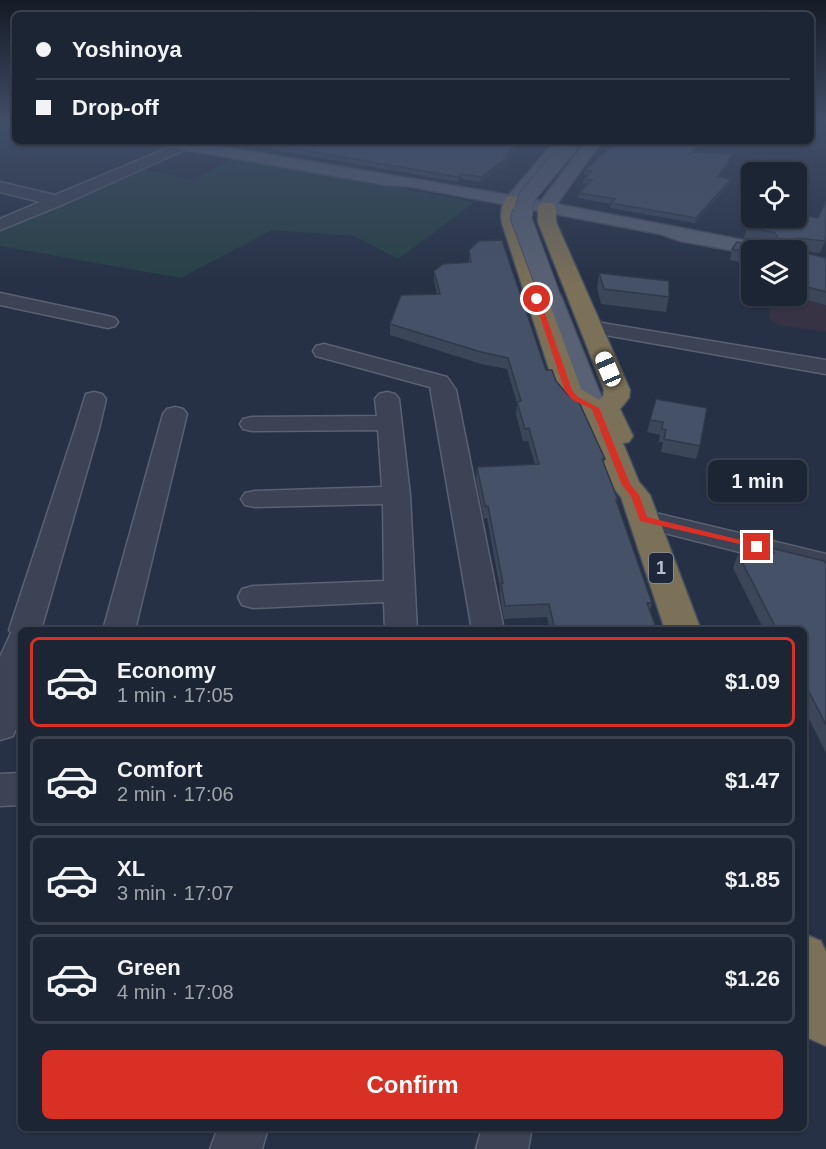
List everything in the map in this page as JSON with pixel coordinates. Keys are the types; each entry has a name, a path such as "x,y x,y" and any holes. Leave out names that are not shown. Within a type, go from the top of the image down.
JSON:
{"highway":[{"path":"512,204 509,218 522,254 590,327 617,390 616,398 601,408 626,485 639,507"},
{"path":"513,230 547,216 560,254 554,289"},
{"path":"522,254 560,254"},
{"name":"1","path":"639,507 682,627"},
{"path":"807,966 826,1020"}],"main road":[{"path":"366,177 400,185 512,204 547,216 741,246"},
{"path":"512,204 533,177"},
{"path":"553,177 538,198 533,218 586,391 601,408"},
{"path":"547,216 556,190 566,177"},
{"path":"525,186 556,190"}],"street":[{"path":"2,222 113,177"},
{"path":"0,187 58,201"},
{"path":"0,299 108,322"},
{"path":"590,327 826,367"},
{"path":"324,351 439,382 444,390 487,627"},
{"path":"26,627 87,429 94,399"},
{"path":"252,424 388,411 396,495 401,627"},
{"path":"120,627 175,414"},
{"path":"255,499 396,495"},
{"path":"639,507 826,564"},
{"path":"253,597 399,591"},
{"path":"2,704 18,652"},
{"path":"0,790 18,789"},
{"path":"236,1149 242,1131"},
{"path":"502,1149 506,1131"}],"shaded area":[{"path":"826,264 826,332 778,325 769,319 770,306 807,306 807,284"}],"green space":[{"path":"125,177 177,177 193,180 199,177 340,177 475,202 398,259 354,236 272,230 181,278 0,246 0,231"}],"building":[{"path":"586,177 718,177 731,179 696,218 611,203 615,199 579,193 592,180 584,179"},
{"path":"826,201 824,241 798,238 798,240 779,240 775,233 752,228 807,228 807,216 818,218"},
{"path":"502,240 546,370 552,370 556,381 567,394 578,400 605,459 602,459 652,603 647,603 656,627 554,627 549,604 505,606 501,583 503,583 488,506 485,506 477,467 539,464 529,428 525,429 517,402 521,401 508,358 390,324 401,295 440,294 434,271 443,264 471,262 469,250 479,241"},
{"path":"737,242 741,243 741,250 732,249"},
{"path":"807,253 826,258 826,292 807,287"},
{"path":"599,273 669,281 669,297 604,289"},
{"path":"656,399 707,408 700,446 664,439 666,430 662,429 663,422 650,420"},
{"path":"771,548 824,561 826,564 826,725 807,688 807,627 775,627 738,554 774,553"}],"route":[{"path":"537,299 569,391 576,399 595,408 626,485 635,495 643,519 757,547"}]}
